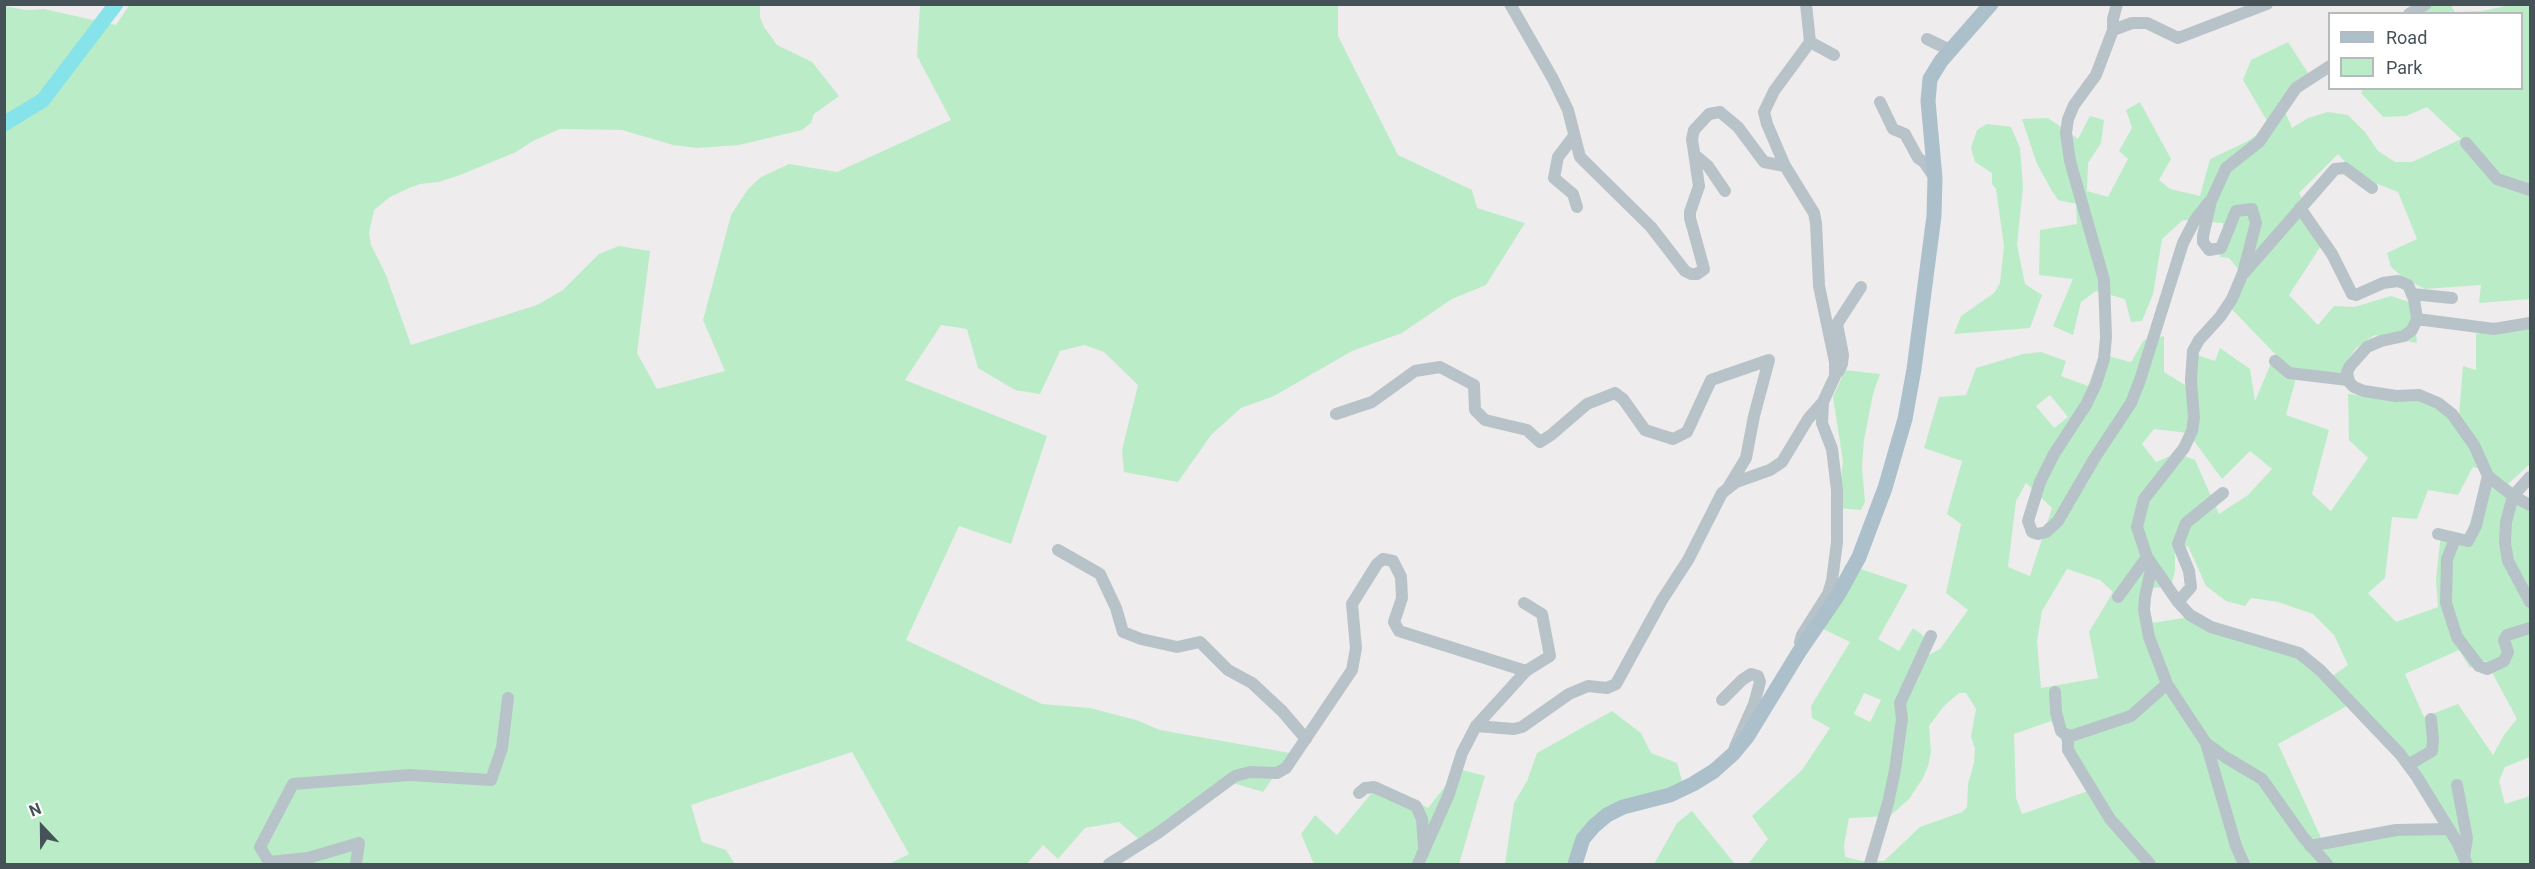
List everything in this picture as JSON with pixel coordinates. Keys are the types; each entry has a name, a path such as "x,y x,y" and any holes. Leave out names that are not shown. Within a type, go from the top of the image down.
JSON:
{"main road":[{"path":"1575,864 1583,839 1607,815 1623,807 1670,795 1693,784 1714,771 1733,754 1747,737 1799,652 1838,595 1859,557 1885,488 1905,419 1914,369 1932,239 1935,178 1928,90 1935,68 1991,4"}],"street":[{"path":"1510,4 1568,110 1580,157 1651,227 1685,271 1690,274 1701,272 1704,268 1690,218 1691,207 1699,186 1692,139 1694,130 1709,114 1720,112 1738,127 1764,162 1785,166"},
{"path":"1806,4 1810,42 1774,92 1764,112 1785,166 1809,203 1816,223 1819,286 1835,362 1835,376"},
{"path":"2117,4 2113,30 2096,75 2074,105 2068,119 2066,133 2070,161 2104,280 2107,310 2104,359 2086,405 2054,454 2040,482 2028,520 2032,532 2038,534 2046,532 2058,521 2094,459 2131,403 2183,243 2200,212 2211,201"},
{"path":"2113,30 2132,23 2147,23 2178,38 2267,4"},
{"path":"2412,12 2426,4"},
{"path":"1927,39 1950,50"},
{"path":"1810,42 1834,54"},
{"path":"2328,67 2296,88 2259,142 2226,168 2211,201 2203,242 2210,250 2221,248 2236,211 2248,208 2254,213 2256,223 2243,273 2228,306 2199,340 2193,351 2191,380 2194,418 2192,431 2184,447 2149,491 2138,518 2139,534 2150,561 2178,602 2190,615 2211,627 2306,657 2320,670 2409,765 2466,861"},
{"path":"1880,102 1893,129 1905,134 1918,158 1924,162 1935,178"},
{"path":"1574,136 1558,157 1554,178 1573,194 1577,207"},
{"path":"2466,143 2497,179 2530,190"},
{"path":"1695,155 1708,166 1725,191"},
{"path":"2243,273 2330,174 2340,167 2345,168 2372,188"},
{"path":"2300,208 2332,254 2352,294 2356,295 2383,283 2398,280 2408,285 2412,294 2417,319 2412,330 2404,336 2367,347 2350,366 2347,372 2348,380 2354,387 2364,391 2396,396 2419,395 2438,403 2452,414 2474,445 2488,477 2513,496 2530,505"},
{"path":"1729,486 1770,470 1782,462 1808,419 1822,402 1842,364 1843,355 1837,324 1861,287"},
{"path":"2412,294 2452,298"},
{"path":"2417,319 2494,329 2530,323"},
{"path":"1336,414 1372,402 1415,371 1440,367 1474,385 1475,410 1485,420 1527,430 1540,442 1587,404 1615,393 1623,399 1646,430 1673,439 1687,432 1711,380 1769,360 1754,416 1746,458 1722,494 1688,560 1662,600 1616,684 1607,688 1588,686 1569,694 1522,727 1514,729 1476,726"},
{"path":"2275,361 2289,373 2348,380"},
{"path":"1799,652 1802,635 1828,594 1837,542 1837,490 1832,449 1822,423 1822,402"},
{"path":"2438,534 2468,541 2476,526 2488,477"},
{"path":"2530,477 2513,496 2506,522 2505,543 2508,561 2530,602"},
{"path":"2178,602 2191,587 2189,571 2178,544 2186,523 2223,493"},
{"path":"2455,539 2446,559 2446,603 2457,637 2479,666 2487,669 2504,661 2508,652 2504,640 2507,634 2530,628"},
{"path":"1058,550 1100,574 1116,608 1123,632 1141,639 1177,647 1200,642 1228,670 1252,683 1282,711 1306,739"},
{"path":"1109,864 1158,834 1235,776 1250,772 1277,773 1286,768 1352,670 1356,648 1352,604 1377,564 1383,560 1393,561 1401,577 1403,594 1395,622 1399,631 1526,671"},
{"path":"2118,597 2150,561"},
{"path":"2150,561 2144,610 2149,637 2168,684 2206,743 2236,846 2244,864"},
{"path":"1418,864 1449,794 1468,740 1476,726 1526,671 1548,659 1551,651 1542,614 1524,603"},
{"path":"1869,864 1888,803 1895,770 1902,718 1900,703 1931,636"},
{"path":"1722,700 1751,674 1758,676 1760,682 1754,704 1733,754"},
{"path":"2067,736 2131,716 2168,684"},
{"path":"2055,692 2057,722 2061,731 2067,736 2068,750 2110,819 2150,864"},
{"path":"356,864 359,843 308,858 269,862 260,847 293,784 410,775 490,780 502,748 508,698"},
{"path":"2409,765 2432,751 2431,719"},
{"path":"2206,743 2224,757 2262,779 2310,846 2327,864"},
{"path":"2457,785 2467,838 2466,861"},
{"path":"1359,793 1365,788 1374,787 1416,806 1422,819 1425,848"},
{"path":"2310,846 2396,830 2449,829"}],"green space":[{"path":"130,4 760,5 760,17 764,27 777,45 812,62 839,96 814,114 811,123 802,130 739,145 697,148 673,145 622,130 560,129 533,141 516,152 460,175 409,188 390,197 374,210 369,233 371,245 386,275 411,345 537,305 563,290 599,254 619,246 650,251 637,353 657,389 725,371 703,320 731,215 748,189 761,177 789,164 837,172 951,120 917,56 920,5 1338,5 1338,36 1398,155 1472,190 1477,208 1525,223 1486,285 1452,299 1402,333 1352,351 1274,396 1241,408 1211,435 1178,482 1124,472 1122,450 1138,385 1104,352 1084,345 1060,351 1040,394 1015,390 978,368 967,329 941,325 905,380 1047,436 1011,544 959,526 906,640 1042,704 1090,708 1136,720 1160,730 1290,753 1263,792 1233,783 1141,841 1119,822 1085,828 1058,859 1043,845 1027,864 889,864 909,854 852,752 691,805 702,842 726,850 735,864 5,864 4,6 26,10 44,9 116,25"},
{"path":"2427,5 2451,5 2455,12 2414,12"},
{"path":"2530,5 2530,299 2479,303 2481,285 2425,289 2405,279 2391,267 2387,253 2417,239 2398,192 2357,176 2338,154 2299,193 2324,241 2289,295 2318,325 2334,306 2354,307 2391,296 2412,303 2417,343 2375,335 2356,348 2347,361 2343,374 2296,378 2286,415 2329,430 2312,494 2331,511 2368,458 2349,440 2348,394 2398,399 2439,397 2459,415 2463,366 2476,370 2476,334 2530,322 2530,464 2508,484 2530,500 2530,757 2505,767 2499,781 2505,804 2530,796 2530,864 1748,864 1768,839 1752,816 1802,770 1830,728 1812,718 1811,706 1850,642 1815,625 1846,564 1908,585 1878,639 1899,651 1913,628 1925,637 1921,659 1940,649 1968,610 1946,593 1961,524 1947,514 1962,461 1924,448 1939,397 1966,395 1976,368 2023,354 2041,352 2066,361 2061,376 2088,386 2100,354 2131,362 2144,340 2164,336 2164,372 2185,385 2191,353 2215,361 2220,348 2250,369 2255,401 2275,354 2225,302 2239,270 2229,258 2220,257 2223,223 2183,220 2162,239 2153,294 2142,321 2131,322 2125,299 2096,291 2081,302 2073,335 2053,326 2073,279 2039,275 2040,230 2077,224 2076,204 2058,200 2052,191 2037,164 2022,119 2048,118 2078,139 2090,116 2104,120 2101,143 2088,163 2087,191 2108,197 2128,159 2119,151 2132,128 2126,110 2140,102 2171,159 2159,180 2170,189 2200,196 2210,159 2246,142 2270,126 2243,80 2251,60 2288,42 2310,76 2282,104 2292,128 2308,118 2328,112 2348,115 2365,132 2378,151 2395,162 2412,162 2461,139 2427,107 2406,116 2383,117 2361,93 2362,90 2523,90 2523,12 2455,12","holes":["2050,395 2068,417 2054,428 2036,406","2154,429 2188,433 2222,479 2250,451 2272,469 2248,495 2219,514 2195,460 2177,453 2156,462 2142,444","2473,467 2486,470 2466,536 2441,534 2436,579 2438,607 2396,622 2368,593 2385,578 2392,517 2417,519 2428,490 2458,495","2026,483 2052,508 2030,576 2008,567 2016,501","2188,546 2206,586 2226,601 2245,606 2251,598 2278,602 2313,614 2334,635 2348,665 2328,679 2292,653 2189,617 2153,623 2144,589 2171,586 2175,571 2175,550","2067,569 2100,580 2113,592 2089,632 2098,678 2041,688 2037,641 2042,611","2459,650 2470,668 2486,661 2517,719 2504,735 2493,755 2458,704 2424,717 2405,674","1864,693 1881,700 1870,722 1854,714","1959,693 1966,693 1976,709 1971,736 1975,749 1974,763 1968,784 1967,807 1962,812 1920,827 1884,861 1862,861 1845,857 1844,845 1849,818 1890,816 1909,799 1923,778 1931,752 1929,726 1944,706","2347,706 2428,788 2452,831 2323,842 2278,744","2051,721 2088,791 2022,814 2016,798 2014,734"]},
{"path":"1987,124 2011,127 2020,148 2023,187 2017,245 2025,284 2042,295 2030,328 1954,334 1961,316 1994,293 2000,283 2004,246 1996,189 1992,184 1992,173 1975,162 1971,148 1977,130"},
{"path":"1845,370 1880,374 1873,394 1864,440 1862,467 1865,502 1861,510 1837,508 1843,462 1833,397"},
{"path":"1612,711 1641,733 1651,753 1677,763 1684,788 1602,816 1572,864 1505,864 1514,803 1527,781 1537,753"},
{"path":"1459,769 1485,776 1459,864 1314,864 1301,834 1315,815 1337,835 1380,783 1428,808"},
{"path":"1692,811 1735,864 1654,864 1677,823"}],"waterway":[{"path":"4,124 43,100 116,4"}]}
